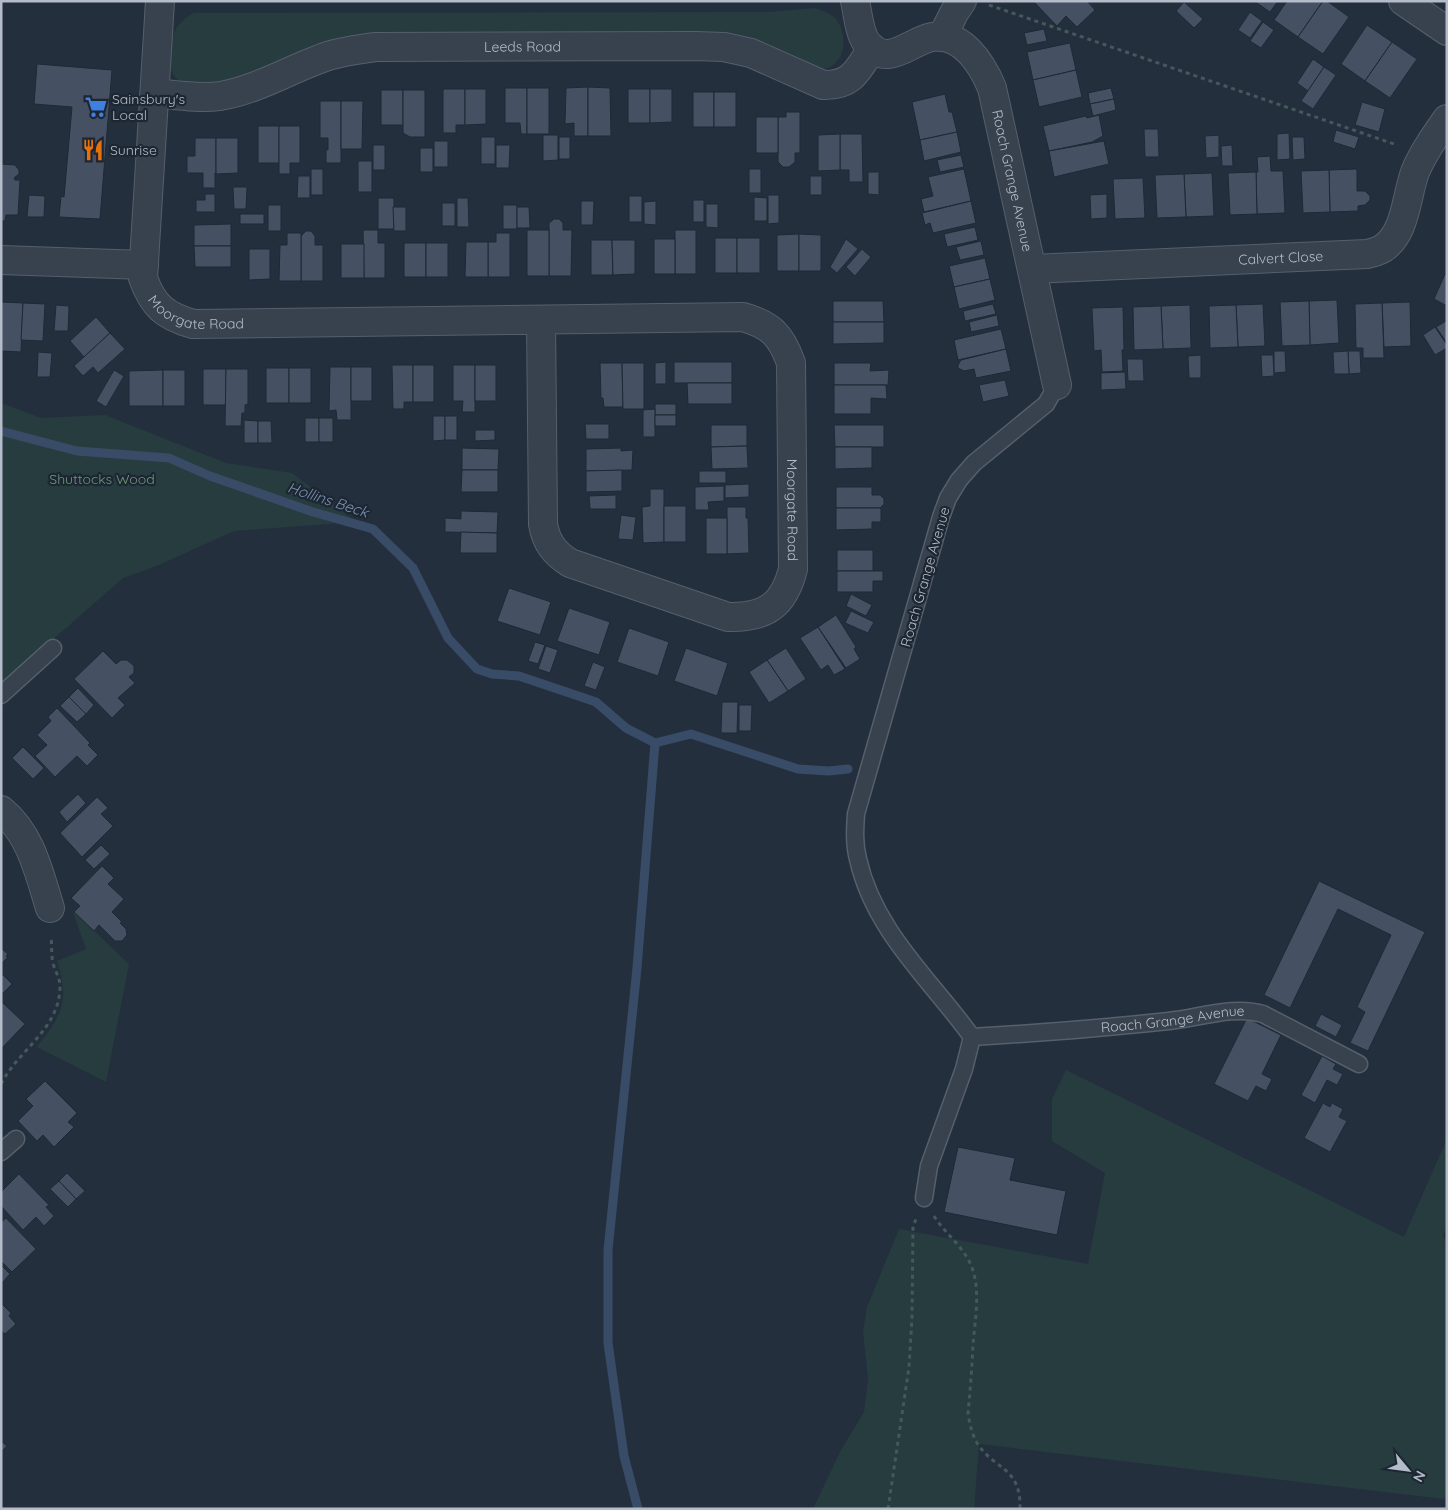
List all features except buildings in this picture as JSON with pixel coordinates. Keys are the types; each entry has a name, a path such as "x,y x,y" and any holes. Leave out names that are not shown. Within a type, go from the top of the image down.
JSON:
{"street":[{"name":"Moorgate Road","path":"160,1 143,278 149,295 161,309 176,319 193,324 743,317 760,322 774,332 785,346 791,363 793,569 788,586 778,601 764,612 746,617 728,617 570,562 551,547 545,536 543,524 541,320"},
{"path":"855,1 862,33 866,41 872,48 888,54 897,53 932,37 942,37 954,13 975,3"},
{"path":"1403,1 1447,32"},
{"name":"Roach Grange Avenue","path":"942,37 962,45 975,57 985,71 992,88 1057,385"},
{"name":"Leeds Road","path":"155,93 197,97 220,96 242,90 328,56 376,47 724,47 751,54 823,86 834,86 854,76 872,48"},
{"name":"Calvert Close","path":"1032,269 1367,254 1381,249 1392,240 1396,233 1415,173 1424,152 1447,119"},
{"path":"1,260 144,265"},
{"path":"1,810 12,818 22,833 34,858 50,908"}],"lane":[{"name":"Roach Grange Avenue","path":"1057,385 1046,404 974,463 959,480 948,498 940,517 856,814 857,858 863,879 883,922 918,971 956,1015 972,1037 1107,1028 1192,1019 1238,1010 1250,1010 1263,1014 1359,1064"},
{"path":"1,696 53,648"},
{"path":"924,1198 928,1166 964,1069 972,1037"},
{"path":"1,1152 16,1139"}],"path":[{"path":"975,3 1404,148 1424,152"},
{"path":"1,1084 18,1058 50,1024 58,1004 60,984 52,962 50,908"},
{"path":"888,1509 909,1367 912,1318 913,1226 924,1198"},
{"path":"924,1198 938,1223 961,1248 970,1262 976,1282 977,1304 968,1414 971,1430 978,1444 1014,1480 1019,1492 1020,1509"}],"green space":[{"path":"815,8 836,19 842,30 844,43 838,61 826,69 819,70 763,49 381,34 236,81 216,84 193,85 181,82 175,77 169,62 170,44 176,28 194,13 769,12"},
{"name":"Shuttocks Wood","path":"1,403 41,418 105,415 226,463 292,473 357,522 234,531 159,565 123,578 1,685"},
{"path":"73,912 129,964 106,1082 37,1047 58,1016 61,1007 63,987 57,961 86,949"},
{"path":"1066,1070 1404,1237 1447,1139 1447,1226 1443,1235 1447,1246 1447,1493 1444,1499 979,1444 974,1509 813,1509 841,1450 864,1412 868,1379 863,1331 867,1307 899,1229 1088,1264 1105,1173 1052,1141 1052,1099"}],"waterway":[{"name":"Hollins Beck","path":"1,431 77,451 169,458 210,476 313,512 373,529 413,568 448,638 477,669 492,674 519,676 596,702 626,728 655,743"},
{"path":"655,743 691,734 798,769 829,771 848,769"},
{"path":"638,1509 624,1456 608,1343 608,1250 637,968 655,743"}],"place":[{"name":"Sainsbury's Local","path":"96,107"},
{"name":"Sunrise","path":"93,150"}]}
